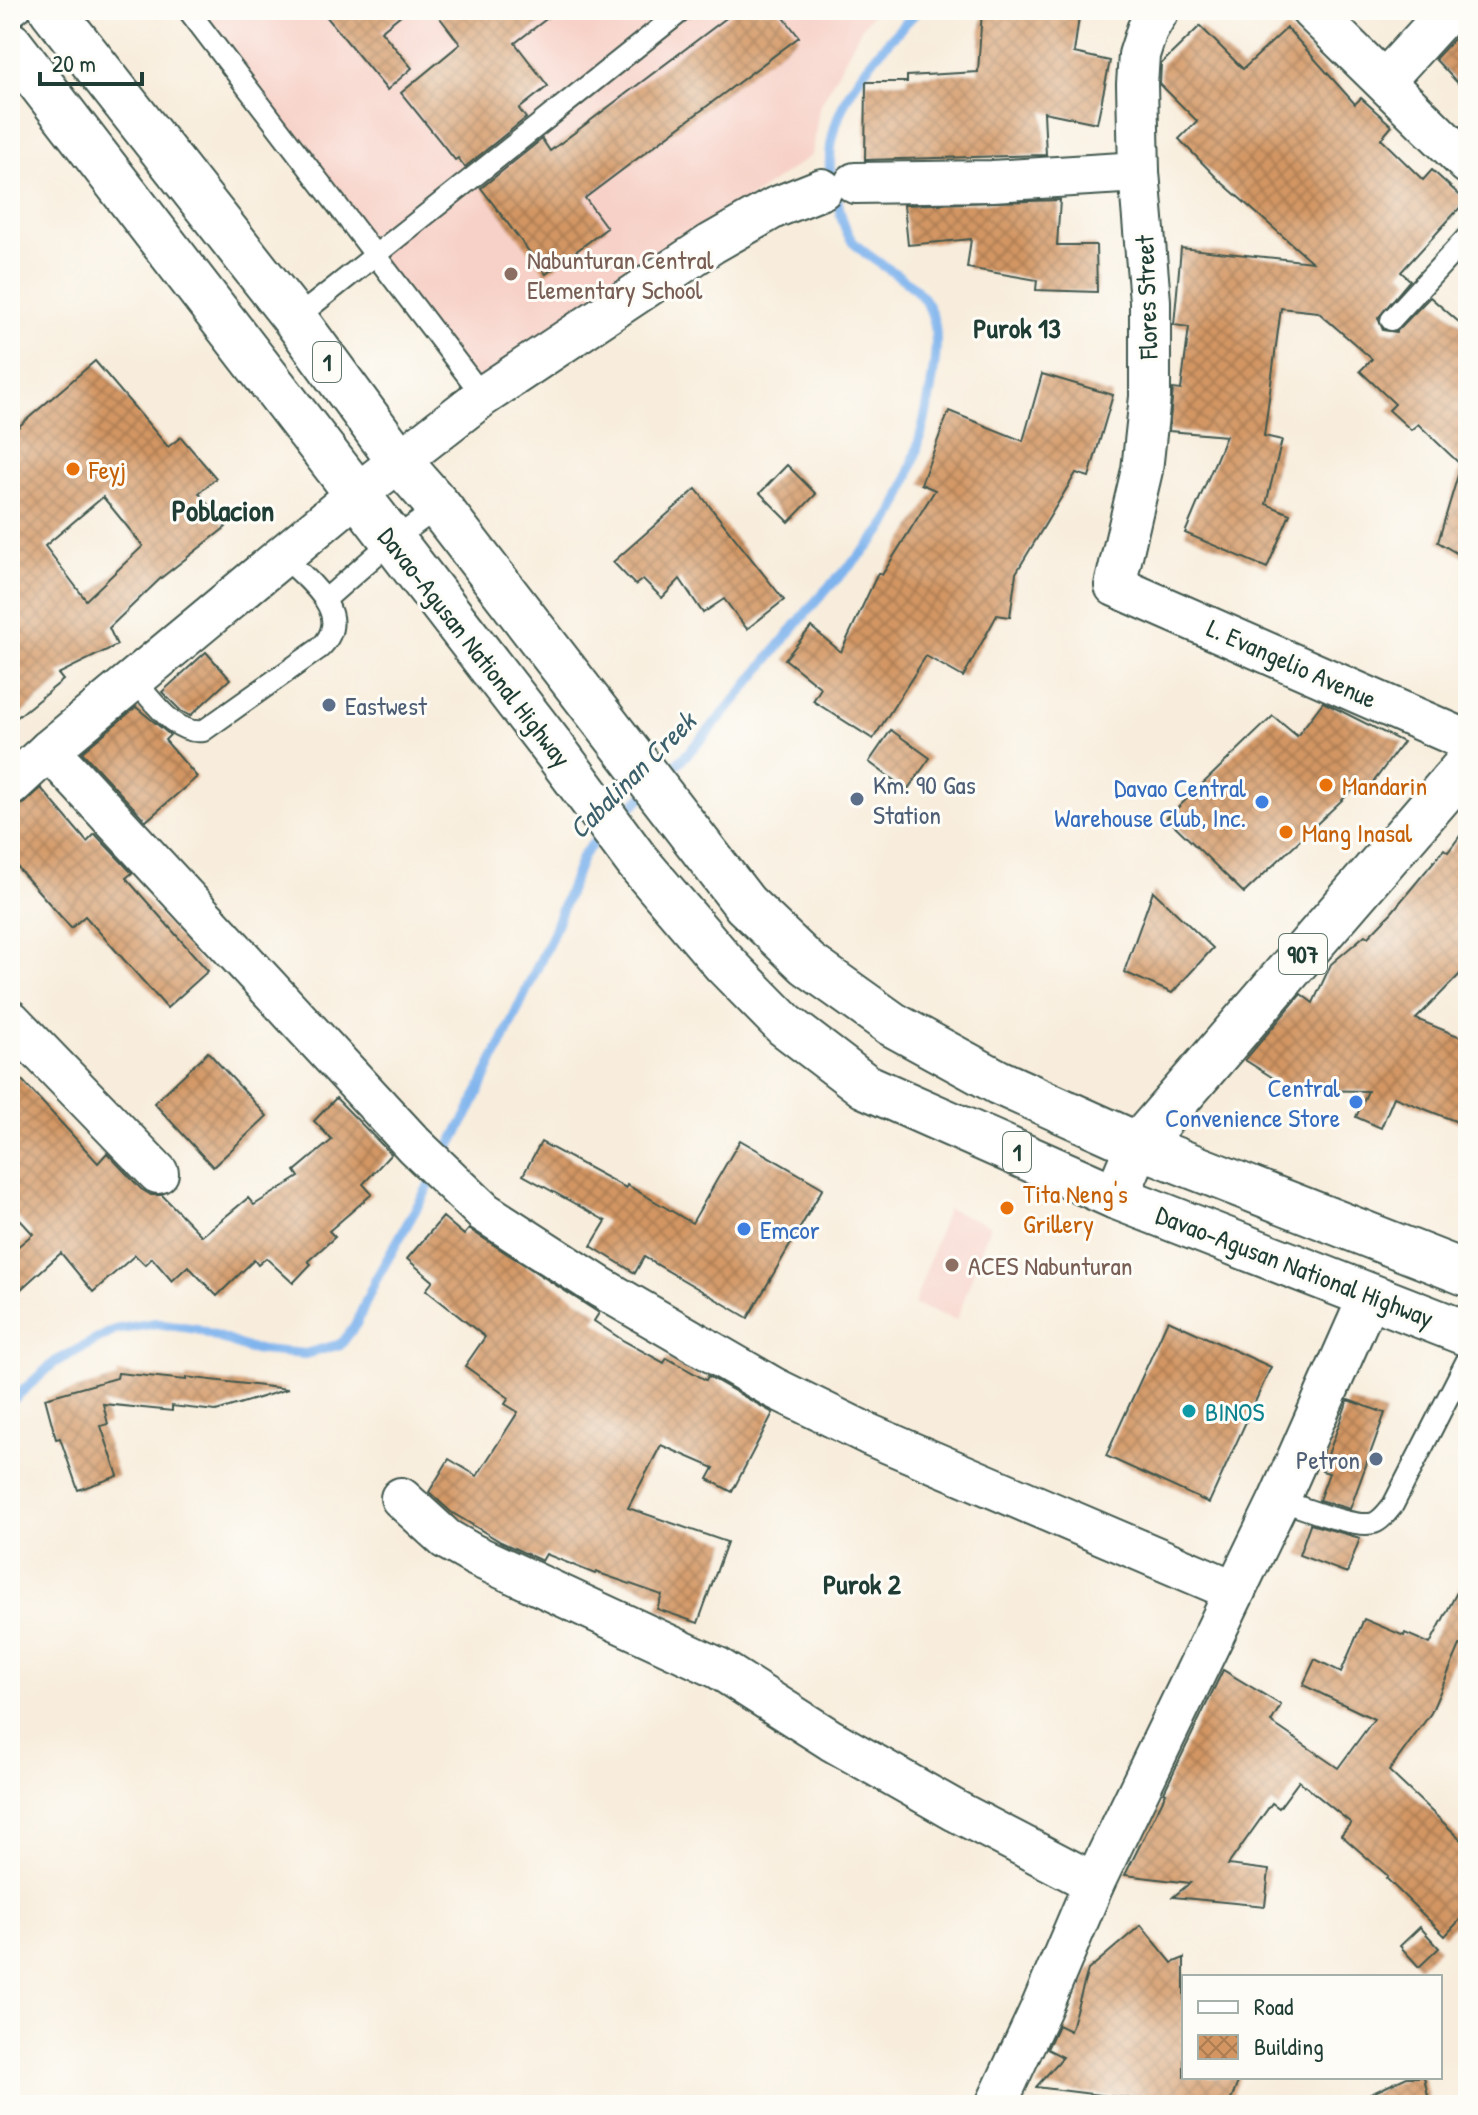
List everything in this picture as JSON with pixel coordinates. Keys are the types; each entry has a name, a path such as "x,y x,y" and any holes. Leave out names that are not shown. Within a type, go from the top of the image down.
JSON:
{"main road":[{"name":"1","path":"52,10 295,319 400,462 439,507 680,823 745,904 808,964 892,1024 998,1082 1138,1145 1468,1274"},
{"name":"Davao-Agusan National Highway","path":"10,44 637,861 724,963 785,1025 865,1086 1116,1197 1468,1334"},
{"name":"907","path":"1116,1197 1138,1145 1468,763"}],"street":[{"name":"Flores Street","path":"1115,586 1142,470 1150,397 1150,301 1139,172 1137,84 1139,55 1147,30 1159,10"},
{"path":"1311,10 1468,164"},
{"path":"1385,80 1449,10"},
{"path":"10,786 49,750 357,494 483,396 653,280 774,208 839,186 1005,181 1139,172"},
{"name":"L. Evangelio Avenue","path":"1115,586 1468,741"},
{"path":"49,750 414,1145 484,1212 600,1287 774,1388 870,1435 1235,1591"},
{"path":"10,1020 158,1173"},
{"path":"996,2105 1094,1883 1279,1500 1370,1294"},
{"path":"401,1498 426,1524 464,1550 718,1668 831,1740 956,1811 1094,1883"}],"lane":[{"path":"10,19 21,10"},
{"path":"188,10 483,396"},
{"path":"295,319 683,10"},
{"path":"1391,320 1468,236"},
{"path":"326,599 393,540 439,507"},
{"path":"134,680 178,726 190,732 208,729 327,641 332,609 284,557"},
{"path":"1279,1500 1356,1523 1373,1523 1381,1519 1393,1505 1468,1358"}],"shaded area":[{"name":"Nabunturan Central Elementary School","path":"181,10 876,10 862,27 819,108 812,155 471,392"},
{"name":"ACES Nabunturan","path":"947,1209 990,1225 957,1320 914,1305"}],"building":[{"path":"321,10 407,10 381,31 412,68 387,90"},
{"path":"434,10 558,10 515,43 548,86 519,109 526,118 465,167 458,158 455,160 401,93 460,44"},
{"path":"737,10 778,10 799,37 585,198 607,228 546,274 481,188 542,139 550,151"},
{"path":"982,10 1080,10 1074,53 1110,61 1097,123 1044,112 1046,155 865,160 866,82 907,82 907,76 978,72"},
{"path":"1468,24 1468,94 1435,59"},
{"path":"1200,26 1243,69 1287,28 1355,104 1361,98 1392,126 1381,139 1423,180 1432,170 1466,201 1401,272 1410,280 1378,318 1383,330 1396,332 1430,297 1468,330 1468,560 1438,542 1461,465 1418,424 1411,430 1389,410 1395,404 1360,371 1372,359 1318,312 1281,308 1264,436 1282,440 1266,504 1290,514 1267,568 1185,533 1226,436 1169,431 1173,389 1181,390 1189,327 1174,325 1181,248 1312,262 1219,180 1179,139 1197,121 1160,84 1161,64"},
{"path":"1060,200 1057,245 1096,245 1097,292 1036,290 1037,280 967,268 971,239 908,245 904,205"},
{"path":"95,361 168,447 181,437 216,478 199,493 226,527 161,578 109,628 117,645 58,674 63,680 10,723 10,434","holes":["103,497 143,546 86,600 45,546"]},
{"path":"1042,374 1113,395 1089,477 1076,473 1016,573 1010,617 997,615 963,677 926,656 873,739 813,701 821,688 785,659 811,627 841,652 878,573 882,575 935,490 921,484 949,411 1023,441"},
{"path":"787,465 816,494 789,522 760,493"},
{"path":"696,489 784,600 747,629 724,599 703,613 680,579 662,598 643,579 635,585 613,562"},
{"path":"206,652 230,679 190,716 162,692"},
{"name":"Davao Central Warehouse Club, Inc.","path":"1323,702 1403,742 1369,788 1361,782 1244,893 1167,818 1273,716 1297,736"},
{"path":"136,707 170,735 165,740 197,777 146,821 82,752"},
{"path":"891,730 930,758 907,790 869,762"},
{"path":"41,788 87,842 95,834 132,873 126,878 208,971 167,1008 85,916 71,928 10,859 10,808 25,803"},
{"path":"1468,825 1468,966 1416,1019 1468,1040 1468,1126 1394,1097 1381,1128 1356,1117 1368,1091 1303,1090 1300,1095 1245,1060 1301,994 1313,1003 1331,964 1365,935 1368,937 1444,849 1448,852"},
{"path":"1153,891 1213,948 1172,993 1124,972"},
{"path":"208,1052 267,1116 213,1167 154,1103"},
{"path":"10,1067 98,1163 107,1153 141,1189 151,1195 162,1195 202,1236 248,1198 254,1205 299,1177 295,1171 332,1140 314,1121 336,1098 391,1154 363,1184 372,1194 329,1231 335,1237 308,1261 311,1264 293,1283 266,1258 258,1265 254,1260 217,1296 188,1266 172,1281 152,1258 145,1265 135,1255 93,1292 61,1253 10,1299 10,1253 33,1234 10,1209"},
{"name":"Emcor","path":"740,1140 823,1188 748,1318 644,1257 635,1273 591,1246 606,1221 523,1175 541,1142 626,1188 627,1185 692,1223"},
{"path":"443,1217 464,1235 469,1229 599,1313 594,1321 624,1341 664,1363 667,1358 706,1380 708,1376 773,1413 732,1492 708,1479 714,1468 661,1445 628,1508 727,1542 698,1623 657,1609 662,1595 595,1574 546,1554 542,1561 501,1542 451,1512 429,1492 449,1459 477,1476 518,1412 505,1404 509,1398 465,1366 485,1337 426,1290 433,1281 407,1259"},
{"name":"BINOS","path":"1168,1320 1271,1367 1209,1503 1106,1456"},
{"path":"118,1373 288,1389 216,1411 172,1406 172,1411 103,1404 108,1424 101,1426 118,1476 78,1490 60,1438 56,1439 45,1398 117,1378"},
{"path":"1348,1400 1385,1413 1350,1509 1319,1500 1329,1473 1322,1471"},
{"path":"1310,1524 1360,1538 1347,1573 1299,1555"},
{"path":"1468,1571 1468,1649 1460,1645 1431,1713 1389,1771 1468,1846 1468,1911 1445,1936 1386,1878 1388,1876 1341,1835 1351,1823 1299,1781 1279,1808 1272,1803 1228,1865 1269,1870 1265,1906 1173,1897 1190,1883 1125,1875 1223,1670 1281,1705 1271,1722 1338,1768 1374,1719 1303,1685 1315,1659 1341,1672 1364,1619 1430,1644"},
{"path":"1141,1925 1172,1963 1184,1958 1182,2079 1239,2079 1229,2105 1179,2105 1036,2087 1063,2057 1047,2049 1058,2025 1070,2031 1088,1970"},
{"path":"1420,1927 1439,1948 1419,1967 1400,1946"},
{"path":"1403,2079 1424,2079 1430,2105 1347,2105"}],"waterway":[{"name":"Cabalinan Creek","path":"662,778 704,736 817,600 873,541 890,519 908,479 930,392 936,340 934,321 929,307 911,285 854,243 845,228 830,169 831,145 845,101 871,62 918,10"},
{"name":"Cabalinan Creek","path":"618,818 648,792"},
{"name":"Cabalinan Creek","path":"442,1161 470,1110 550,940 583,855 603,832"},
{"name":"Cabalinan Creek","path":"10,1402 55,1362 115,1330 156,1323 197,1329 249,1349 305,1354 341,1344 356,1324 375,1281 435,1175"}],"place":[{"name":"Nabunturan Central Elementary School","path":"511,274"},
{"name":"Feyj","path":"73,469"},
{"name":"Eastwest","path":"329,705"},
{"name":"Mandarin","path":"1326,785"},
{"name":"Km. 90 Gas Station","path":"857,799"},
{"name":"Davao Central Warehouse Club, Inc.","path":"1262,802"},
{"name":"Mang Inasal","path":"1286,832"},
{"name":"Central Convenience Store","path":"1356,1102"},
{"name":"Tita Neng's Grillery","path":"1007,1208"},
{"name":"Emcor","path":"744,1229"},
{"name":"ACES Nabunturan","path":"952,1265"},
{"name":"BINOS","path":"1189,1411"},
{"name":"Petron","path":"1376,1459"}],"district":[{"name":"Purok 13","path":"1017,328"},
{"name":"Poblacion","path":"223,510"},
{"name":"Purok 2","path":"862,1584"}]}
